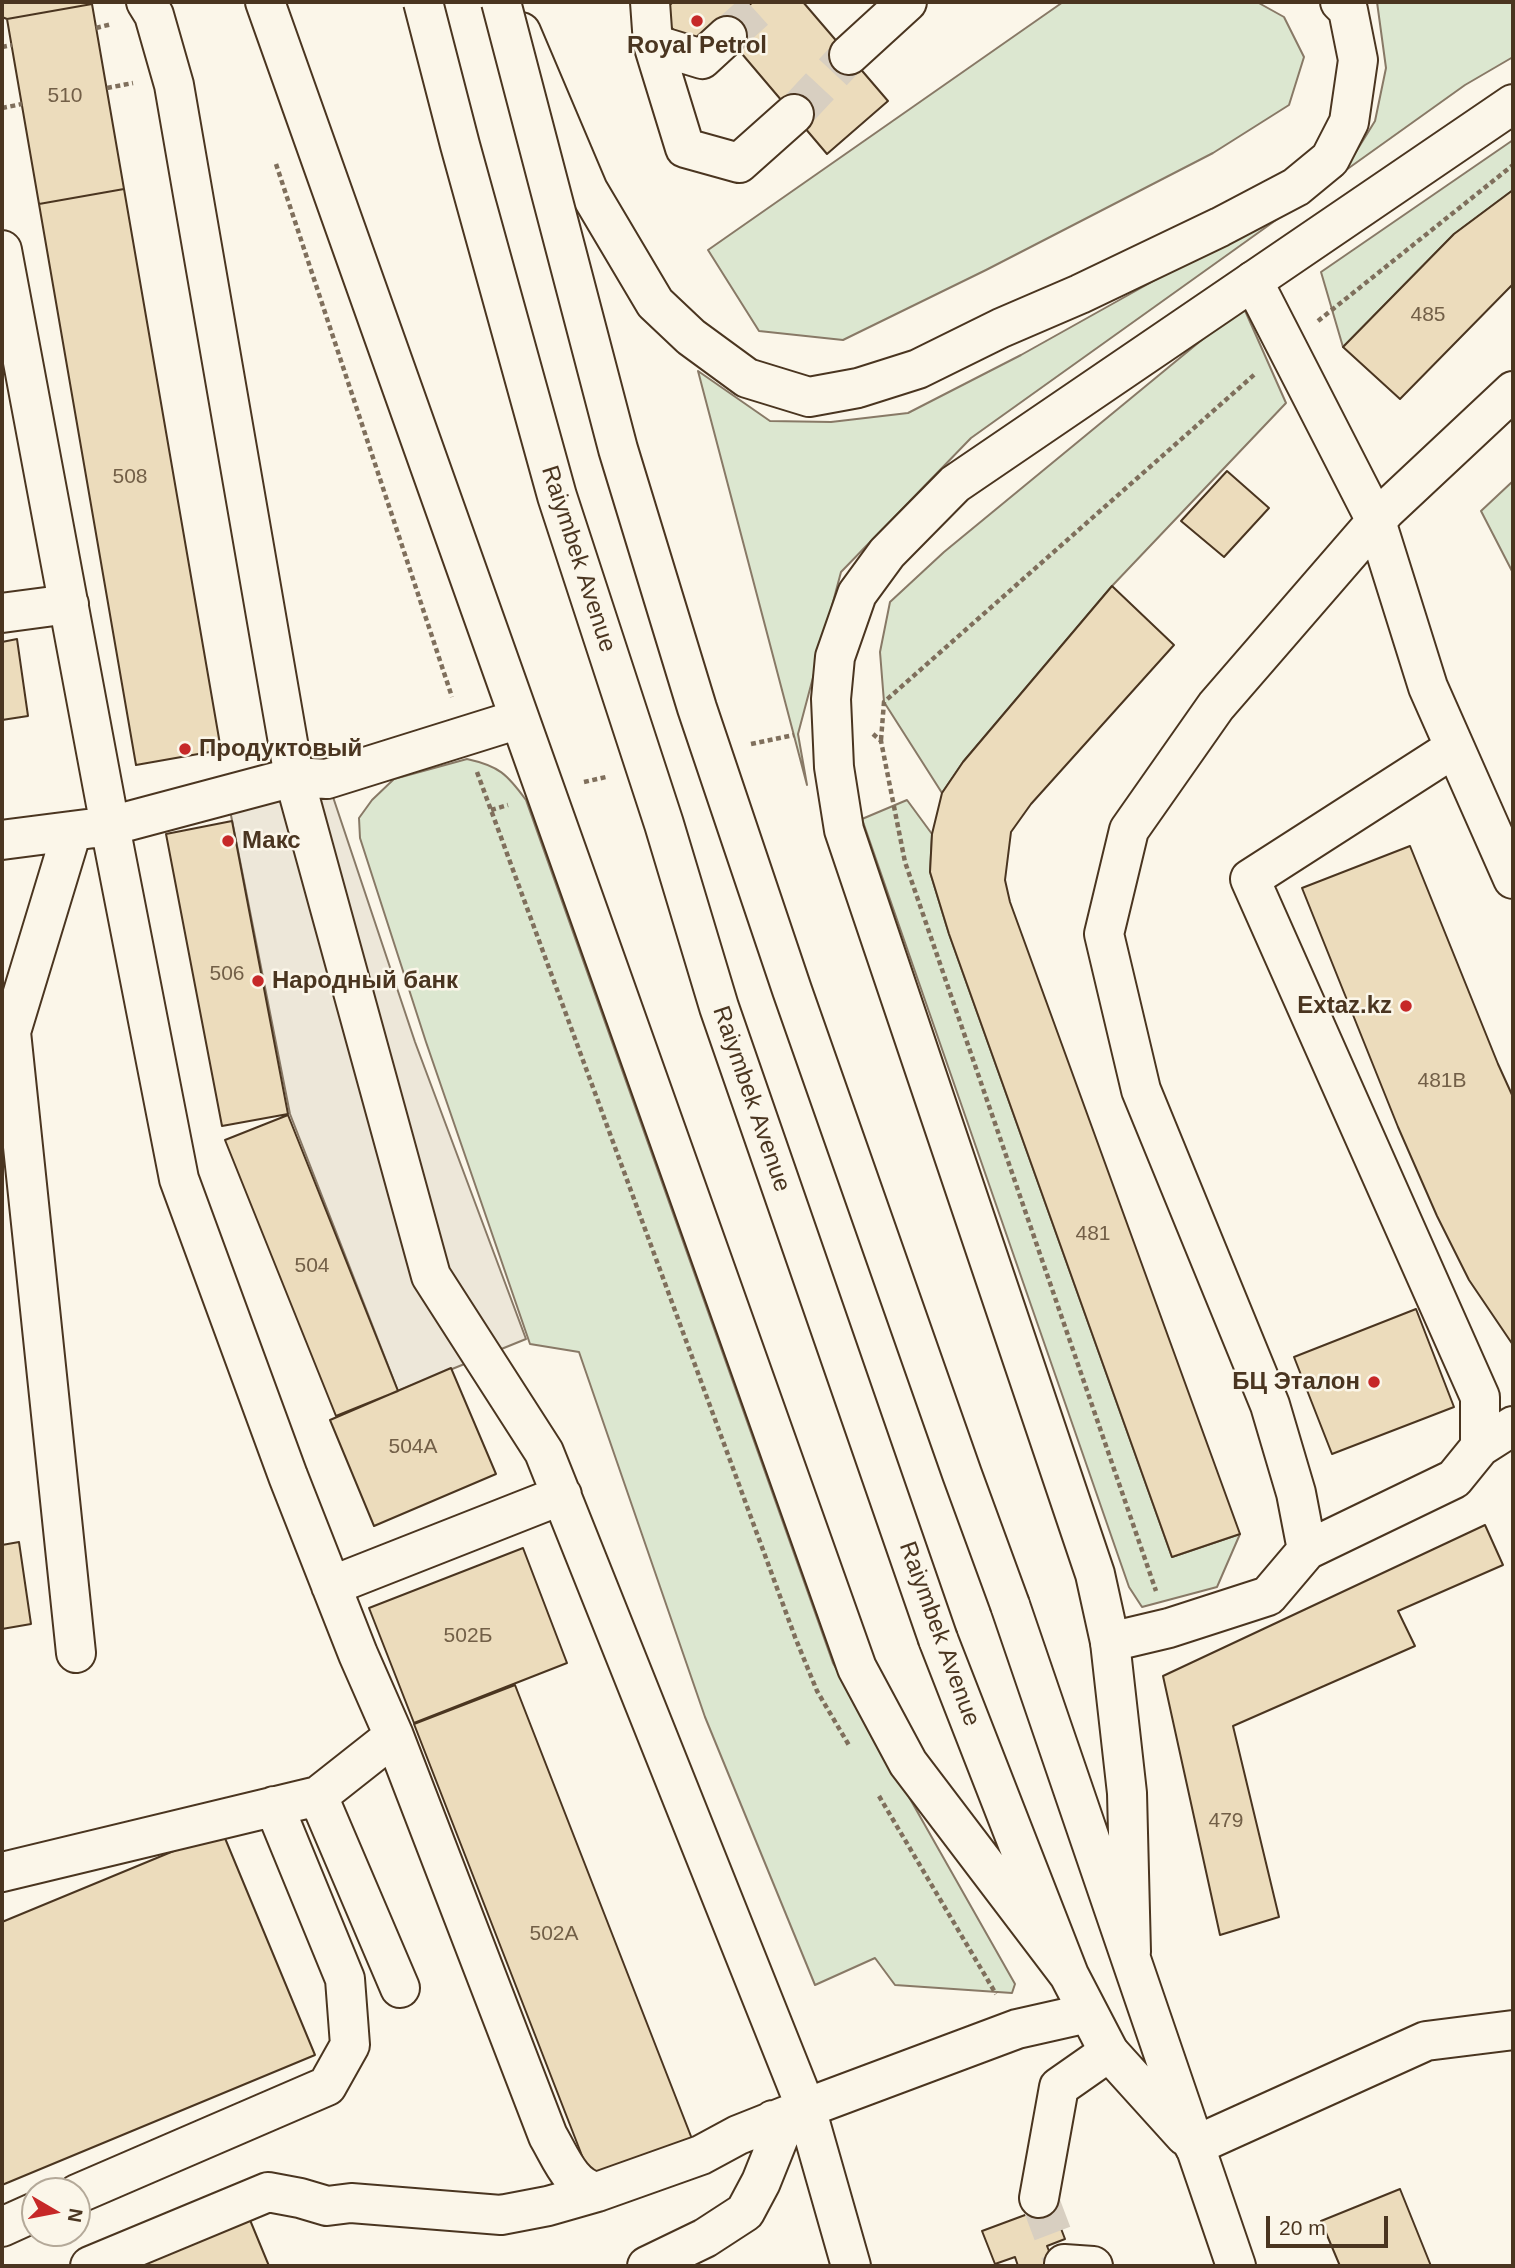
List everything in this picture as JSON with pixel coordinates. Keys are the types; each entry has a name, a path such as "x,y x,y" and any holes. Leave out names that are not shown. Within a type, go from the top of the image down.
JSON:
{"main road":[{"path":"146,2 154,15 174,85 294,777 431,1276 544,1452 789,2114 851,2266"},
{"path":"265,2 857,1668 908,1763 1069,1975"},
{"name":"Raiymbek Avenue","path":"423,2 557,496 664,824 719,1007 938,1639 1069,1975 1088,2013 1109,2052 1194,2146"},
{"name":"Raiymbek Avenue","path":"501,2 618,449 697,708 801,1016 1131,1952 1236,2266"},
{"path":"508,2 587,190 655,303 691,337 747,378 809,397 858,388 918,369 1220,227 1296,187 1329,159 1349,122 1358,60 1348,10 1340,2"},
{"path":"650,2 653,44 685,148 739,163 794,114"},
{"path":"849,55 906,2"},
{"path":"653,44 702,59 727,36"},
{"path":"1131,1952 1127,1793 1110,1642 1095,1574 844,830 832,740 831,699 835,657 857,594 887,553 955,484 1513,104"},
{"path":"2,250 12,350 69,604 178,1179 331,1586 394,1736 548,2136 575,2182 586,2190 597,2192"},
{"path":"1253,281 1376,521 1427,687 1513,879"},
{"path":"1307,1550 1296,1493 1270,1405 1141,1090 1104,934 1129,830 1216,706 1376,521 1513,391"},
{"path":"2,613 69,604"},
{"path":"2,840 110,826 294,777 327,779 519,719"},
{"path":"1454,748 1250,879 1480,1397 1480,1447"},
{"path":"72,831 11,1031 76,1653"},
{"path":"1110,1642 1169,1628 1268,1596 1307,1550 1454,1479 1480,1447 1513,1426"},
{"path":"331,1586 562,1495"},
{"path":"2,1872 318,1796 394,1736"},
{"path":"318,1796 400,1988"},
{"path":"91,2188 327,2086 350,2045 345,1979 274,1806"},
{"path":"90,2266 268,2192 327,2206 351,2203 501,2215 548,2206 597,2192 701,2155 789,2114 1017,2029 1088,2013"},
{"path":"1194,2146 1426,2042 1513,2030"},
{"path":"1039,2198 1059,2087 1109,2052"},
{"path":"647,2266 705,2238 745,2212 761,2182 789,2114"},
{"path":"2,2227 21,2218"}],"path":[{"path":"2,47 12,45"},
{"path":"2,108 22,104"},
{"path":"1169,1628 905,862 881,741 884,702 1286,346 1513,165"},
{"path":"865,728 881,741"}],"green space":[{"path":"1063,2 1257,2 1284,17 1304,57 1289,105 1213,153 843,340 759,331 708,250"},
{"path":"1377,2 1513,2 1513,57 1465,85 1344,172 1375,121 1386,68"},
{"path":"1513,140 1513,190 1454,234 1343,347 1321,272"},
{"path":"1326,185 971,438 841,572 798,734 807,785 698,371 770,421 831,422 908,413 1021,355"},
{"path":"1243,306 1286,403 1112,586 963,762 942,793 884,702 880,652 890,602 944,552"},
{"path":"1513,481 1513,573 1481,511"},
{"path":"467,759 501,772 526,800 833,1663 1015,1984 1012,1993 895,1985 875,1958 815,1985 705,1717 579,1352 530,1344 426,1042 360,838 359,818 372,800 394,779"},
{"path":"907,800 932,834 930,872 949,934 1172,1557 1240,1534 1217,1587 1142,1607 1129,1587 862,819"}],"shaded area":[{"path":"327,779 415,1042 526,1339 398,1391 290,1114 227,795"}],"building":[{"path":"2,2 92,4 7,19 2,17"},
{"name":"Royal Petrol","path":"673,2 753,2 692,52 660,14"},
{"path":"753,2 803,2 888,101 827,154 720,28"},
{"path":"92,4 124,189 39,204 7,19"},
{"path":"124,189 221,750 136,765 39,204"},
{"path":"1513,190 1513,284 1400,399 1343,347 1454,234"},
{"path":"1227,471 1269,508 1224,557 1181,521"},
{"path":"1112,586 1174,645 1031,804 1011,832 1005,880 1010,902 1240,1534 1172,1557 949,934 930,872 932,834 942,793 963,762"},
{"path":"17,639 28,716 2,720 2,642"},
{"path":"232,821 288,1114 222,1126 166,834"},
{"path":"1410,846 1513,1097 1513,1345 1469,1280 1437,1216 1398,1127 1302,888"},
{"path":"288,1115 398,1391 336,1416 225,1140"},
{"name":"БЦ Эталон","path":"1416,1309 1454,1407 1332,1454 1294,1357"},
{"path":"451,1368 496,1474 374,1526 330,1420"},
{"path":"1485,1525 1503,1565 1398,1611 1415,1646 1233,1726 1279,1917 1220,1935 1163,1676"},
{"path":"19,1542 31,1624 2,1629 2,1545"},
{"path":"523,1548 567,1663 414,1723 369,1608"},
{"path":"515,1685 694,2144 593,2184 414,1724"},
{"path":"222,1831 315,2055 2,2185 2,1922"},
{"path":"1400,2189 1431,2266 1340,2266 1321,2221"},
{"path":"1052,2205 1065,2239 1047,2246 1055,2266 1018,2266 1015,2257 995,2264 982,2231"},
{"path":"250,2220 269,2266 133,2266"}],"tunnel":[{"path":"727,36 765,2"},
{"path":"794,114 849,55"},
{"path":"1039,2198 1064,2264"}],"place":[{"name":"Royal Petrol","path":"697,21"},
{"name":"Продуктовый","path":"185,749"},
{"name":"Макс","path":"228,841"},
{"name":"Народный банк","path":"258,981"},
{"name":"Extaz.kz","path":"1406,1006"},
{"name":"БЦ Эталон","path":"1374,1382"}]}
